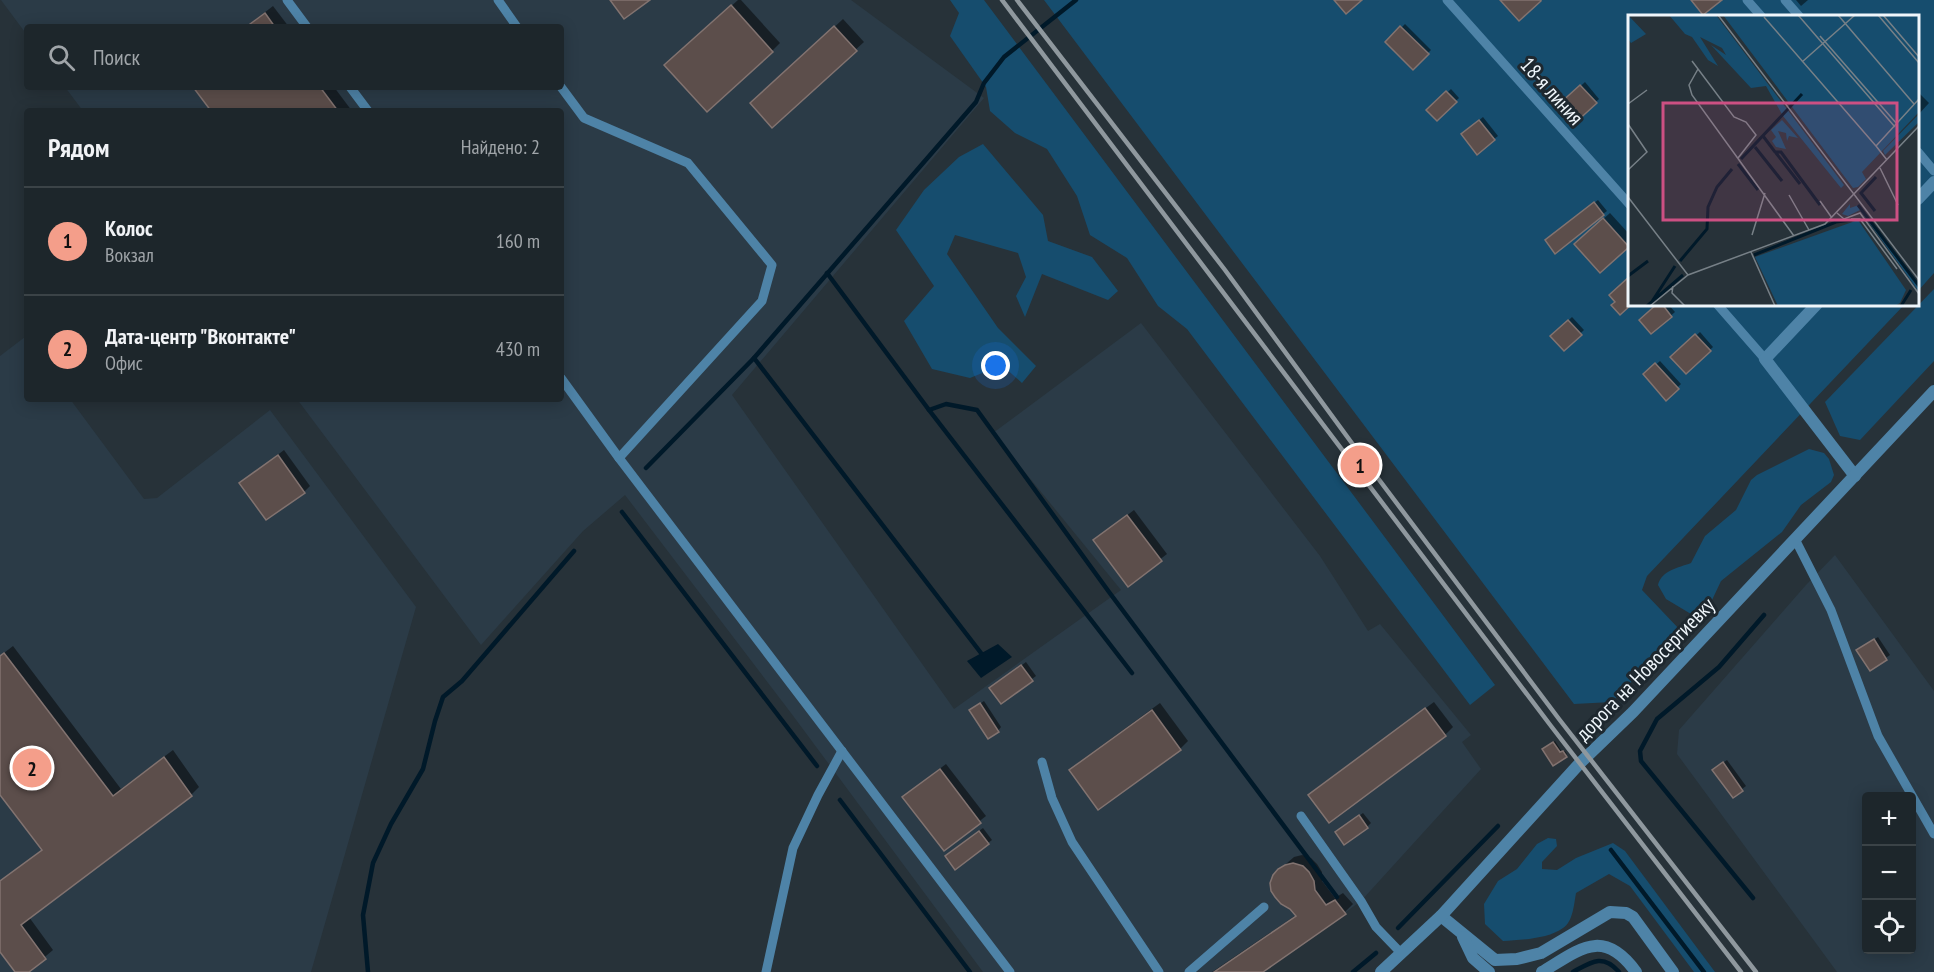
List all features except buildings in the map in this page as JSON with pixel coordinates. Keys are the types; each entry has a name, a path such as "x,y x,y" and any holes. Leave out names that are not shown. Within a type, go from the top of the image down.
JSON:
{"street":[{"path":"1919,197 1934,182"},
{"path":"1815,306 1766,359 1855,476"},
{"name":"дорога на Новосергиевку","path":"1381,972 1441,916 1573,770 1633,712 1934,391"},
{"path":"1441,916 1495,960 1517,959 1541,952 1610,912 1618,911 1634,917 1673,972"},
{"path":"1461,933 1473,958 1489,972"},
{"path":"1542,972 1584,947 1598,945 1609,947 1617,952 1636,972"}],"lane":[{"path":"287,0 305,24"},
{"path":"498,0 515,24"},
{"name":"18-я линия","path":"1447,0 1628,205"},
{"path":"1747,0 1760,15"},
{"path":"1785,0 1798,15"},
{"path":"352,90 366,108"},
{"path":"563,90 584,118 688,163 772,265 762,301 619,458"},
{"path":"1919,154 1934,171"},
{"path":"1719,306 1766,359"},
{"path":"564,382 619,458 1010,972"},
{"path":"1795,539 1831,610 1878,736 1934,834"},
{"path":"766,972 793,848 842,751"},
{"path":"1042,762 1052,798 1072,842 1159,972"},
{"path":"1301,816 1361,901 1376,927 1401,953"},
{"path":"1189,972 1264,907"}],"shaded area":[{"path":"1,0 851,0 984,98 732,395 954,709 1121,590 993,433 1141,323 1320,556 1368,631 1380,624 1471,735 1462,742 1481,769 1361,901 1263,972 983,972 791,713 625,495 583,531 481,645 299,402 564,402 564,108 81,108 67,90 564,90 564,24 24,24 24,31"},
{"path":"950,0 984,0 1495,685 1470,705 1187,329 1158,306 1127,258 1090,235 1077,196 1047,149 1015,133 990,111 986,87 950,36 959,13"},
{"path":"1044,0 1934,0 1934,273 1919,290 1919,15 1628,15 1628,306 1903,306 1647,576 1642,590 1681,631 1612,702 1574,704"},
{"path":"983,144 1043,215 1048,241 1092,257 1118,291 1108,300 1042,274 1025,317 1016,296 1026,277 1018,253 955,235 947,254 998,328 1036,366 1022,383 1002,365 970,378 932,369 904,321 934,286 896,230 924,190 959,157"},
{"path":"1934,289 1934,361 1860,440 1840,436 1825,402"},
{"path":"24,338 24,402 72,402 144,499 157,498 270,410 416,607 311,972 0,972 0,356"},
{"path":"1809,449 1824,453 1829,459 1834,475 1831,482 1801,505 1782,532 1721,581 1705,615 1691,614 1666,599 1658,585 1660,580 1671,570 1691,563 1705,536 1736,510 1751,480"},
{"path":"1835,555 1934,691 1934,972 1837,972 1677,754 1679,730"},
{"path":"998,644 1012,657 981,678 967,661"},
{"path":"1548,838 1556,839 1557,846 1542,862 1542,869 1557,870 1576,858 1613,843 1625,851 1715,972 1694,972 1630,886 1609,874 1576,893 1571,917 1566,925 1557,932 1542,937 1503,941 1485,924 1484,904 1498,881 1517,869 1537,844"}],"waterway":[{"path":"646,468 754,358 976,102 984,83 1004,57 1076,0"},
{"path":"827,273 929,410 946,404 977,410 1109,592 1337,897"},
{"path":"754,358 981,653"},
{"path":"929,410 1132,673"},
{"path":"622,512 817,766"},
{"path":"368,972 363,915 373,863 391,824 423,769 443,697 462,681 574,551"},
{"path":"1753,898 1641,761 1640,751 1657,719 1719,667 1764,615"},
{"path":"840,800 970,972"},
{"path":"1398,928 1498,826"},
{"path":"1611,850 1704,972"},
{"path":"1353,972 1376,953"},
{"path":"1573,972 1597,961 1608,963 1619,972"}],"railway":[{"path":"1002,0 1551,726 1741,972"},
{"path":"1017,0 1225,270 1559,719 1756,972"}],"place":[{"name":"Колос","path":"1360,465"},
{"name":"Дата-центр \"Вконтакте\"","path":"32,768"}]}
